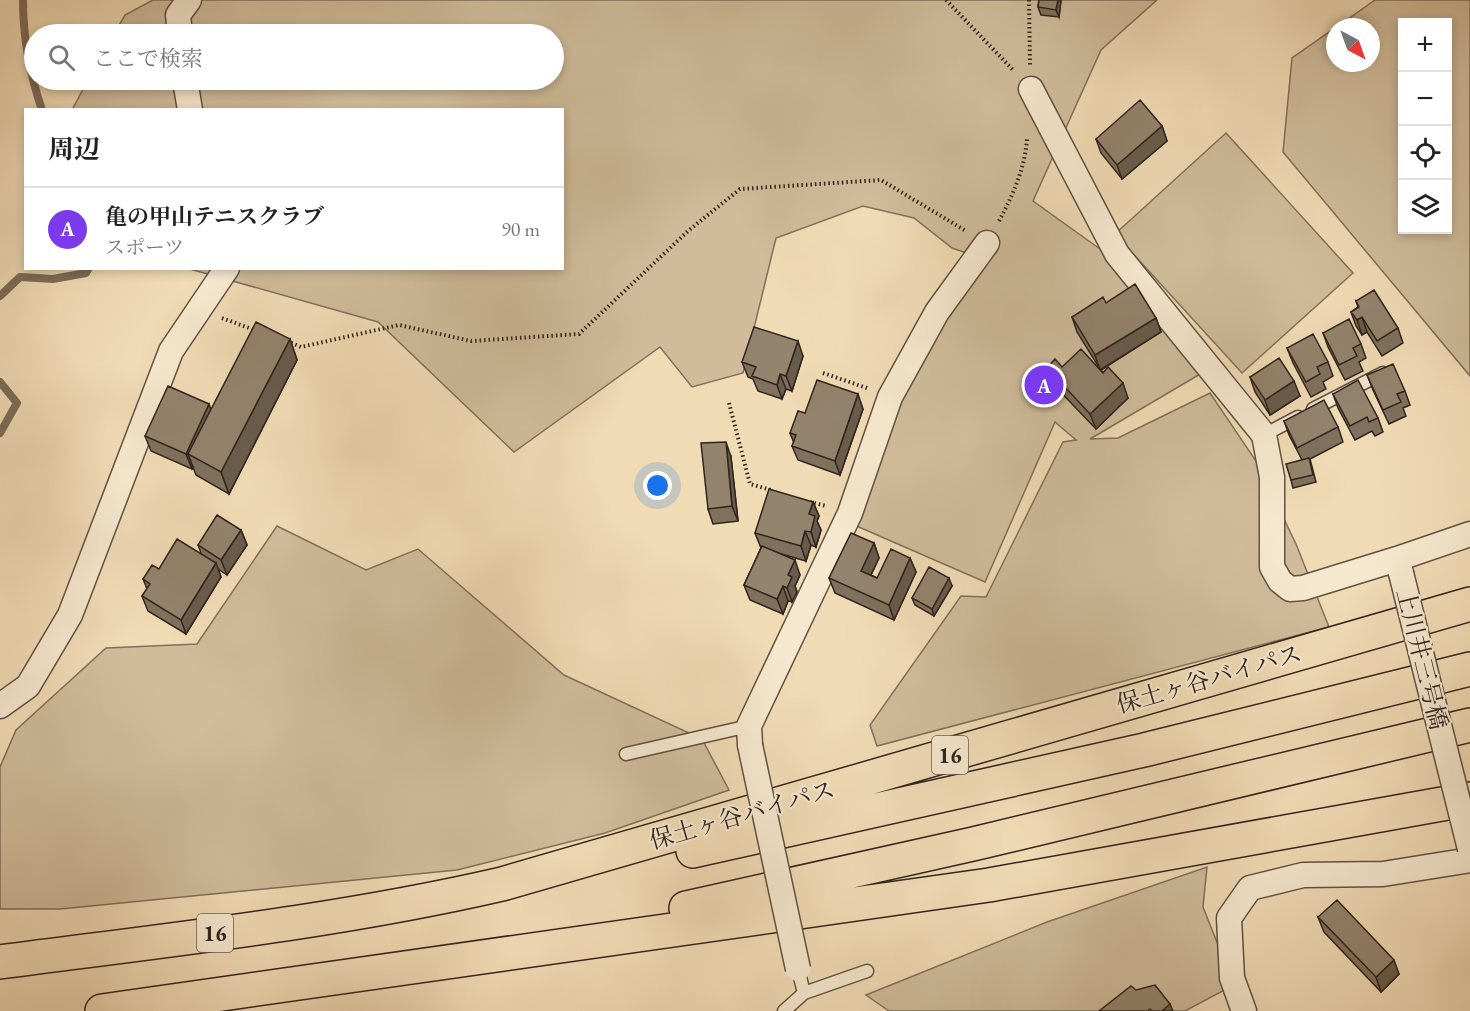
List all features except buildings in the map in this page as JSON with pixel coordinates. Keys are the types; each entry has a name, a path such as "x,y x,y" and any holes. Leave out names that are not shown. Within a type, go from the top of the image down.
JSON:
{"highway":[{"name":"保土ヶ谷バイパス","path":"0,962 170,940 429,901 591,860 1470,604"},
{"name":"16","path":"1346,699 1470,656"},
{"name":"16","path":"429,901 595,874 1121,755 1470,669"},
{"path":"447,960 973,844 1470,725"},
{"path":"1238,781 1470,743"},
{"path":"102,1011 447,960 988,885 1470,799"}],"street":[{"path":"179,24 178,15 189,0"},
{"path":"1031,89 1117,254 1264,435 1272,477 1270,553 1272,567 1280,581 1290,588 1303,588 1399,566 1470,534"},
{"path":"187,90 190,108"},
{"path":"798,969 749,736 850,513 890,396 937,312 987,243"},
{"path":"0,706 28,686 70,615 171,351 226,270"},
{"name":"上川井三号橋","path":"1399,566 1470,850"},
{"path":"1244,1011 1232,978 1229,918 1250,888 1303,875 1383,874 1470,860"}],"lane":[{"path":"1264,435 1390,369"},
{"path":"626,754 749,736"},
{"path":"798,969 804,993"},
{"path":"783,1011 804,993 867,971"}],"path":[{"path":"946,0 1031,89"},
{"path":"1029,0 1031,89"},
{"path":"281,339 301,347 399,325 471,341 579,334 688,231 740,189 881,180 987,243 1011,199 1026,158 1027,135"},
{"path":"199,310 260,332"},
{"path":"823,373 890,396"},
{"path":"729,403 750,484 772,490"},
{"path":"805,500 850,513"}],"shaded area":[{"path":"153,0 1157,0 1101,50 1033,201 1100,249 1207,370 1090,439 1118,438 1210,393 1256,461 1296,544 1329,627 877,746 870,725 961,596 986,597 1063,442 1076,440 1055,422 985,582 852,524 900,401 933,336 987,260 952,248 914,218 863,206 776,238 743,373 692,387 660,347 514,452 378,322 194,270 564,270 564,108 73,108 83,90 564,90 564,24 120,24 125,15"},
{"path":"1375,0 1470,0 1470,376 1283,152 1292,58 1326,34 1326,72 1380,72 1380,18 1350,18"},
{"path":"1226,133 1353,273 1242,373 1115,234"},
{"path":"277,526 366,570 418,549 564,675 702,739 729,790 605,833 457,870 60,909 0,909 0,767 16,730 106,648 197,644"},
{"path":"1207,867 1203,907 1234,985 1185,1011 889,1011 866,995 1047,922"}],"waterway":[{"path":"23,0 24,28"},
{"path":"36,90 41,108"},
{"path":"0,296 20,277 53,279 86,273 88,270"},
{"path":"0,382 17,403 0,433"}],"place":[{"name":"亀の甲山テニスクラブ","path":"1044,385"}]}
